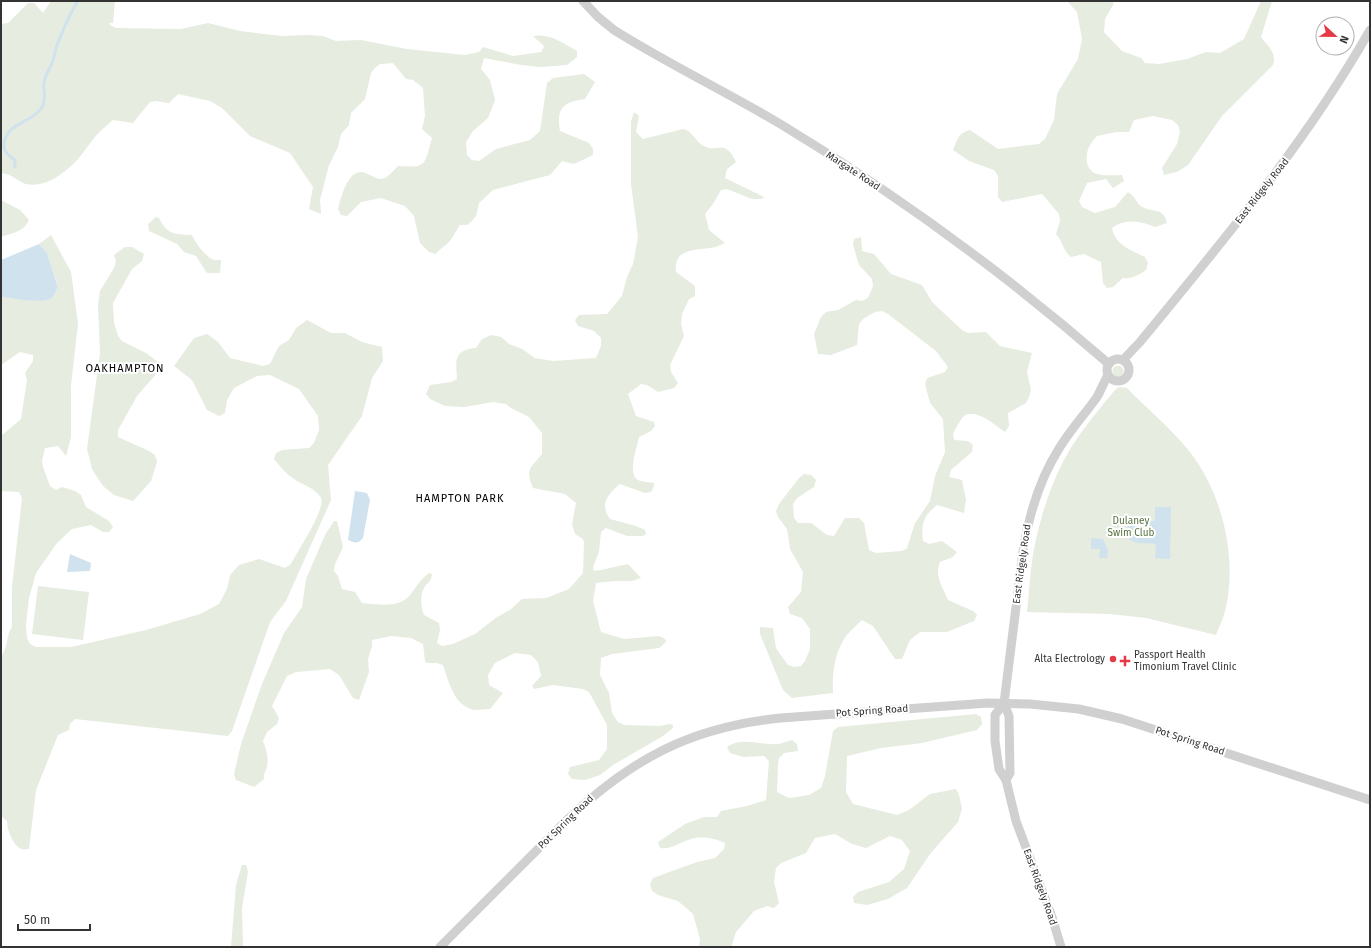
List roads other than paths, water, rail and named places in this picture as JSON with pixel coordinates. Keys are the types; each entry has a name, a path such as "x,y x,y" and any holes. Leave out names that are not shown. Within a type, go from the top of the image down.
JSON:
{"street":[{"name":"Margate Road","path":"583,1 598,17 620,34 782,125 919,214 1007,280 1075,334 1109,364"},
{"name":"East Ridgely Road","path":"1097,396 1116,381 1122,381 1128,377 1130,370 1126,363 1140,342 1249,208 1294,149 1322,109 1370,30"},
{"path":"1109,364 1115,359 1126,363"},
{"name":"East Ridgely Road","path":"1006,780 1010,772 1009,716 1004,703 1027,529 1034,504 1045,476 1059,448 1097,396 1108,375 1109,364"},
{"path":"1108,375 1111,379 1116,381"},
{"name":"East Ridgely Road","path":"1004,703 995,715 995,741 999,769 1006,780 1016,821 1052,917 1061,947"},
{"name":"Pot Spring Road","path":"440,947 586,802 630,768 662,750 711,730 760,720 882,710 1004,703 1079,709 1122,719 1370,800"}],"water":[{"path":"39,244 47,253 58,287 53,297 48,300 35,301 1,297 1,260"},
{"path":"355,491 367,493 370,500 363,538 360,541 353,542 348,540"},
{"path":"1155,507 1171,507 1170,559 1155,558 1156,544 1134,542 1128,537 1128,526 1131,524 1137,522 1155,521"},
{"path":"1091,538 1103,539 1108,550 1107,558 1099,558 1100,549 1091,549"},
{"path":"70,554 91,563 90,571 67,572"}],"waterway":[{"path":"15,167 15,160 8,155 4,149 6,136 10,131 33,116 42,107 44,101 45,77 53,61 63,30 78,1"}],"place":[{"name":"Alta Electrology","path":"1113,659"},
{"name":"Passport Health Timonium Travel Clinic","path":"1125,661"}],"district":[{"name":"OAKHAMPTON","path":"125,368"},
{"name":"HAMPTON PARK","path":"460,498"}],"park label":[{"name":"Dulaney Swim Club","path":"1131,526"}]}
